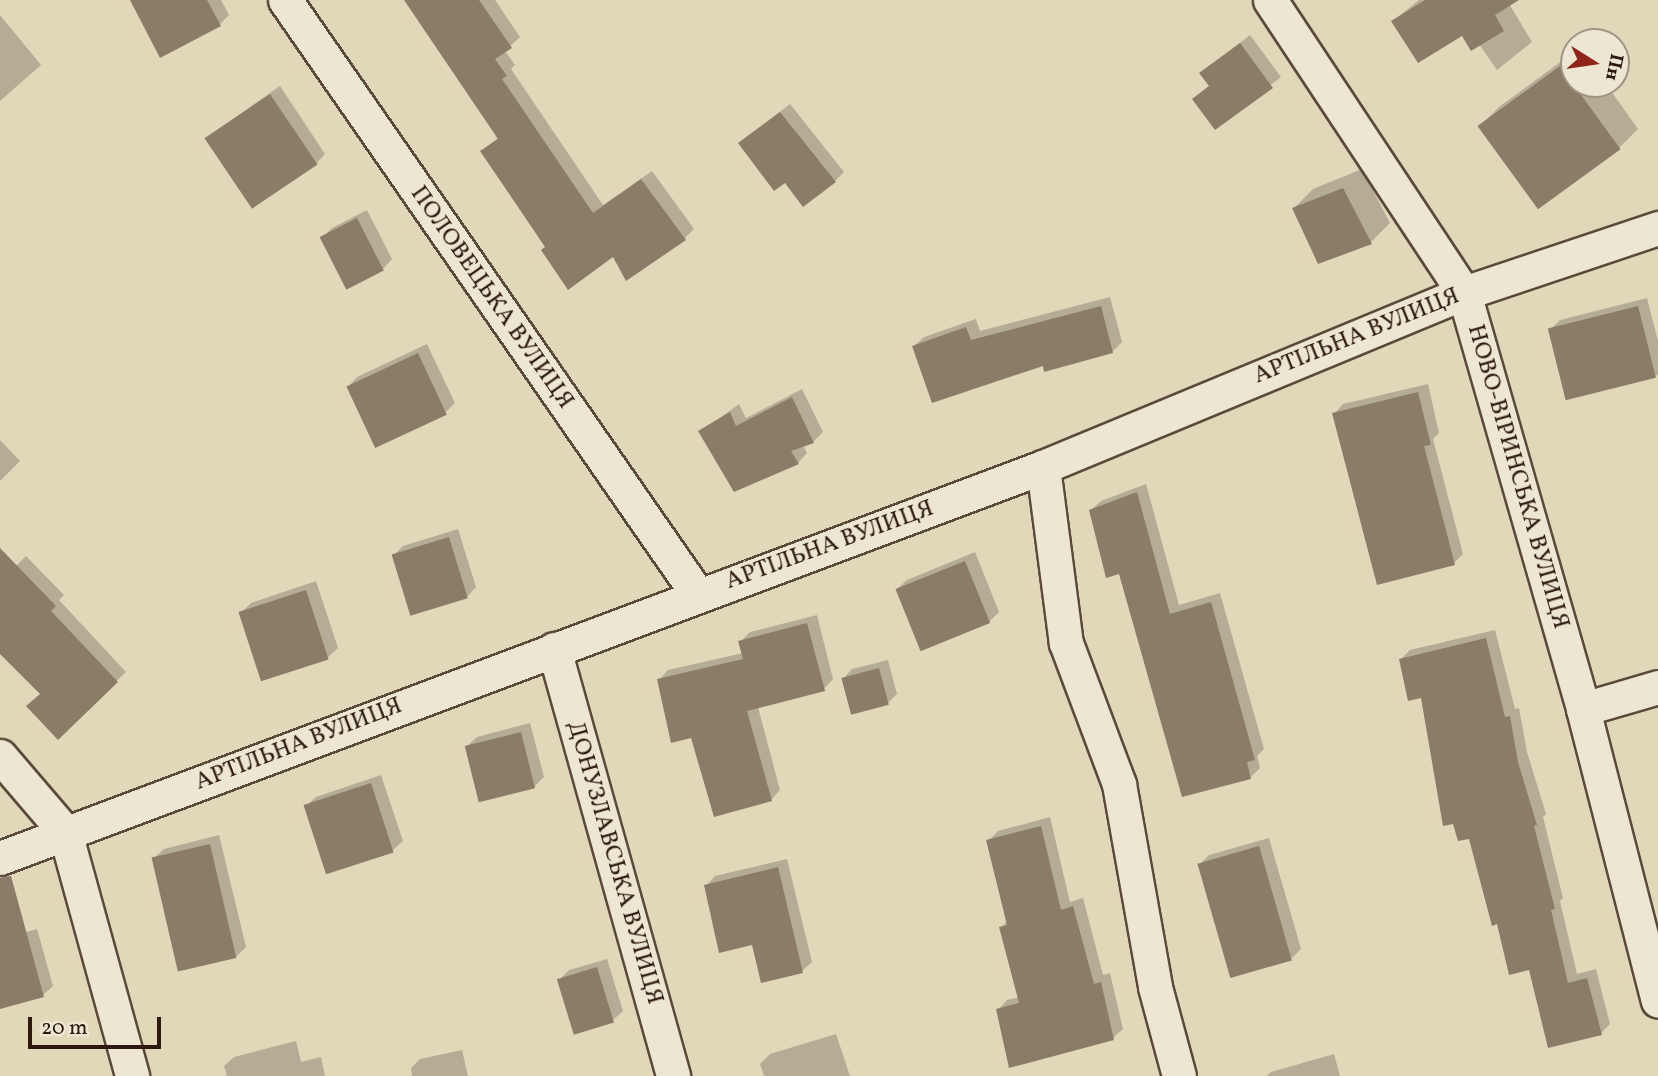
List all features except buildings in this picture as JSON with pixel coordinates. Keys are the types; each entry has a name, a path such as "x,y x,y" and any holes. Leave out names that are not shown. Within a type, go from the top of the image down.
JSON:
{"street":[{"name":"ПОЛОВЕЦЬКА ВУЛИЦЯ","path":"285,0 698,595"},
{"name":"НОВО-ВІРИНСЬКА ВУЛИЦЯ","path":"1270,0 1464,293 1583,709 1658,1001"},
{"name":"АРТІЛЬНА ВУЛИЦЯ","path":"0,858 1042,467 1464,293 1658,228"},
{"path":"1042,467 1066,643 1119,784 1155,987 1179,1076"},
{"name":"ДОНУЗЛАВСЬКА ВУЛИЦЯ","path":"554,649 673,1076"},
{"path":"1583,709 1658,687"},
{"path":"0,756 65,832 132,1076"}]}
